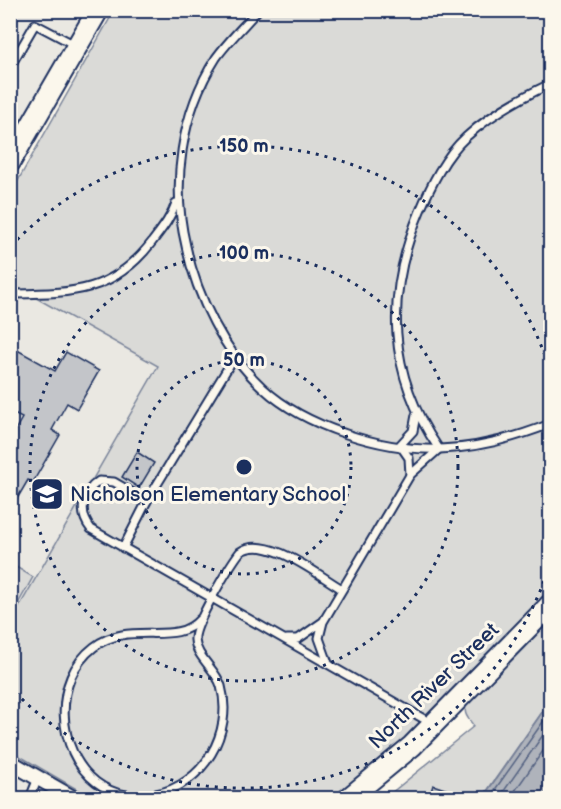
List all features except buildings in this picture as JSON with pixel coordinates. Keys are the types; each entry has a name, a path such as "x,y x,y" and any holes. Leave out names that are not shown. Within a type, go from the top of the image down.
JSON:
{"street":[{"path":"10,162 98,10"},
{"name":"North River Street","path":"349,798 412,746 550,604"},
{"path":"10,762 73,798"}],"lane":[{"path":"10,294 77,292 106,282 145,251 173,212 177,198 182,152 198,96 216,58 258,10"},
{"path":"10,67 34,24 77,46"},
{"path":"439,449 416,413 402,364 396,316 400,270 416,220 433,183 464,139 497,113 550,84"},
{"path":"177,198 184,240 197,286 235,356 264,389 286,406 355,436 400,445 439,449 486,443 550,424"},
{"path":"123,548 147,501 235,356"},
{"path":"400,445 412,432 416,413"},
{"path":"400,445 409,458 410,475"},
{"path":"328,663 319,638 323,622 410,475 439,449"},
{"path":"147,501 114,482 106,480 99,481 86,492 83,507 87,524 123,548 433,724"},
{"path":"200,620 188,631 166,634 133,633 108,639 95,646 75,670 65,699 64,715 70,750 83,770 106,789 137,797 167,792 195,776 212,754 222,727 223,697 216,675 196,647 195,630 240,552 253,546 278,551 342,589"},
{"path":"286,639 298,639 323,622"},
{"path":"30,798 38,778"}],"shaded area":[{"path":"11,11 84,11 11,154"},
{"path":"114,11 550,11 550,591 406,737 334,798 92,798 11,751 11,621 158,366 11,284 11,193"},
{"name":"Nicholson Elementary School","path":"11,284 158,366 11,621"},
{"path":"11,564 33,577 11,616"},
{"path":"550,613 550,701 482,798 385,798 474,726 465,712 468,701"},
{"path":"11,767 65,798 11,798"}],"water":[{"path":"550,701 550,798 482,798 491,786"}],"place":[{"name":"Nicholson Elementary School","path":"47,494"}]}
